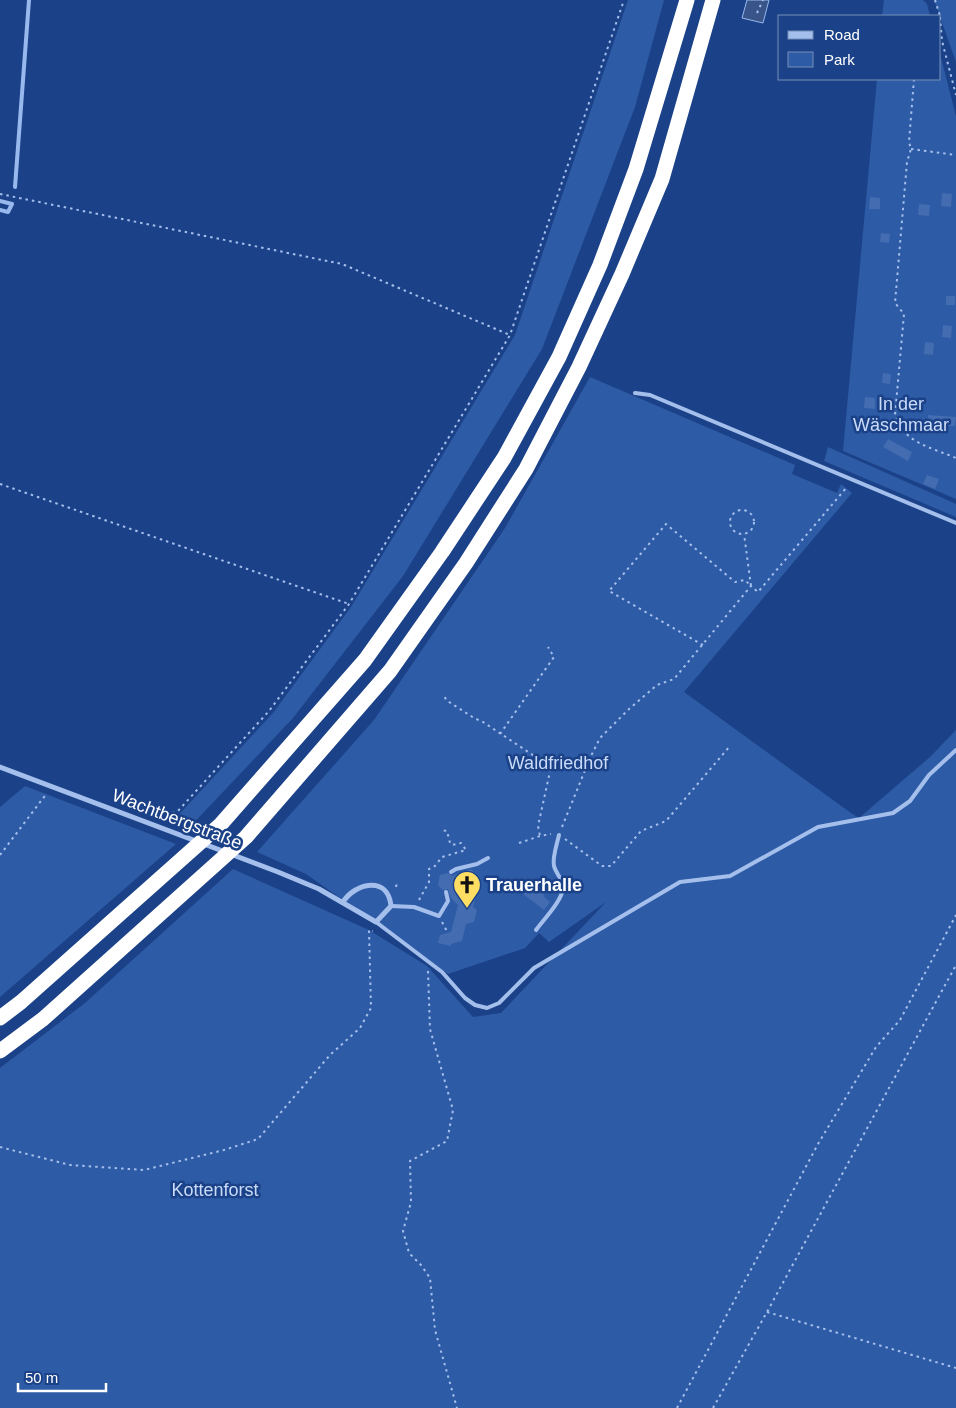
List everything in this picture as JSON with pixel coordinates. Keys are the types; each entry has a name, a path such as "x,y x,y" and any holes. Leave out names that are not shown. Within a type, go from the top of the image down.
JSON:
{"highway":[{"path":"0,1018 21,1002 221,824 365,660 442,552 504,458 558,357 600,265 636,169 687,0"},
{"path":"0,1051 44,1019 246,837 390,671 466,563 526,469 579,367 622,274 662,178 713,0"}],"street":[{"name":"Wachtbergstraße","path":"0,767 278,872 319,889 376,922"},
{"path":"343,902 348,894 357,888 368,885 378,886 385,890 390,897 390,906 376,922"}],"lane":[{"path":"635,393 650,395 956,524"},
{"name":"Wachtbergstraße","path":"376,922 442,972 465,998 475,1005 487,1008 499,1003 534,968 680,882 730,876 818,827 893,813 910,802 929,774 956,750"},
{"path":"536,930 558,903 562,894 562,882 554,863 559,836"},
{"path":"451,872 477,864 488,858"},
{"path":"390,906 414,907 439,916 448,902 446,892"}],"path":[{"path":"146,821 150,816 177,812 268,711 349,604 510,335 624,0"},
{"path":"757,13 763,0"},
{"path":"935,0 939,15"},
{"path":"941,42 956,95"},
{"path":"914,80 909,142 911,149 907,162 894,303 904,314 895,415 900,427 908,438 956,458"},
{"path":"911,149 956,155"},
{"path":"0,194 342,264 510,335"},
{"path":"703,645 609,591 666,524 735,582 745,580 758,592 852,479"},
{"path":"0,484 349,604"},
{"path":"738,512 748,512 754,520 752,528 744,534 737,533 731,526 731,518 738,512"},
{"path":"559,836 590,758 600,738 657,685 674,679 751,586 744,534"},
{"path":"500,734 554,657 548,647"},
{"path":"445,697 446,700 551,767 590,758"},
{"path":"519,843 552,834 565,839 602,866 611,866 641,831 666,821 730,746"},
{"path":"540,836 538,826 551,767"},
{"path":"0,855 53,786"},
{"path":"414,907 423,894 428,882 429,869 435,866 442,857 466,850 461,843 450,844 447,831 441,830"},
{"path":"396,887 397,883"},
{"path":"677,1408 818,1144 876,1047 900,1020 956,915"},
{"path":"439,916 448,933"},
{"path":"0,1148 70,1165 144,1170 224,1150 258,1139 330,1055 360,1028 371,1008 369,930 390,933"},
{"path":"422,957 427,966 430,1029 453,1110 447,1141 410,1161 411,1202 404,1231 409,1253 422,1265 430,1278 435,1330 457,1408"},
{"path":"713,1408 956,965"},
{"path":"767,1312 956,1368"}],"green space":[{"path":"628,0 664,0 635,107 542,349 403,576 293,718 187,830 173,821 273,713 351,607 515,335"},
{"path":"884,0 923,0 927,4 930,15 882,15"},
{"path":"934,0 956,0 956,62 941,15 939,15"},
{"name":"In der Wäschmaar","path":"941,58 956,116 956,499 843,451 877,80 941,80"},
{"name":"Kottenforst","path":"590,377 795,465 792,474 837,493 841,484 852,493 684,692 859,818 930,757 956,730 956,1408 0,1408 0,1068 85,1003 233,869 369,930 427,966 473,1017 501,1013 606,902 549,942 539,933 525,948 448,974 306,874 257,852 374,720 505,528"},
{"path":"828,447 956,504 956,517 824,461"},
{"path":"25,786 176,844 0,997 0,807"}],"shaded area":[{"path":"747,0 769,0 763,23 742,18"}],"building":[{"path":"942,193 952,194 951,207 941,206"},
{"path":"870,197 880,198 880,209 869,209"},
{"path":"919,204 930,205 929,216 918,215"},
{"path":"881,233 890,234 889,243 880,242"},
{"path":"946,296 955,296 955,305 946,305"},
{"path":"943,325 952,326 951,338 942,337"},
{"path":"925,342 934,343 933,355 924,354"},
{"path":"883,373 891,374 890,384 882,383"},
{"path":"865,397 875,398 875,409 864,408"},
{"path":"928,415 956,417 955,426 927,426"},
{"path":"888,439 912,452 908,461 883,447"},
{"path":"927,475 939,479 935,489 923,484"},
{"name":"Trauerhalle","path":"471,869 480,879 473,907 477,910 474,922 466,924 462,941 451,944 451,946 438,943 440,935 451,932 458,905 451,898 448,889 443,890 438,885 440,875 448,873 452,876"},
{"path":"533,882 546,892 543,896 550,902 544,910 523,894"}],"waterway":[{"path":"15,187 29,0"},
{"path":"0,201 12,204 8,212 0,210"}],"place":[{"name":"Trauerhalle","path":"467,909"}],"park label":[{"name":"Waldfriedhof","path":"558,763"}]}
